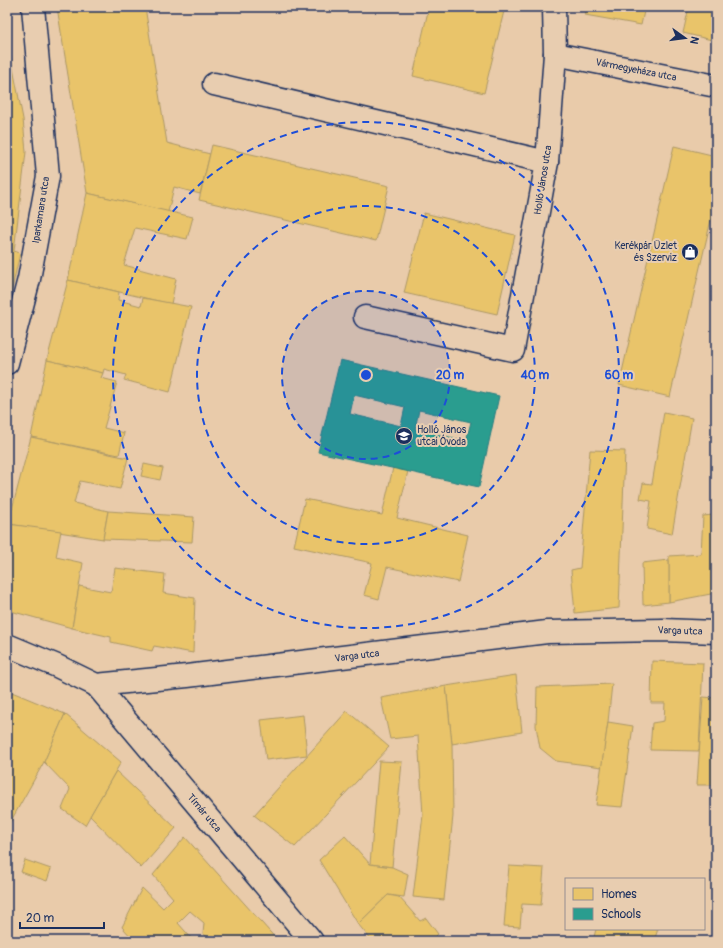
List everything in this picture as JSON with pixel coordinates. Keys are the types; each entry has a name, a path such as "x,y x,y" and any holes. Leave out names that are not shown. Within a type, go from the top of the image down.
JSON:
{"street":[{"name":"Iparkamara utca","path":"7,363 29,279 48,176 33,7"},
{"name":"Holló János utca","path":"365,317 513,350 547,162 555,54 554,7"},
{"name":"Vármegyeháza utca","path":"555,54 716,86"},
{"path":"214,84 547,162"},
{"name":"Varga utca","path":"96,685 187,676 547,632 663,630 716,632"},
{"path":"7,645 57,666 96,685"},
{"name":"Tímár utca","path":"96,685 312,941"}],"building: Homes":[{"path":"57,7 145,7 167,143 210,154 200,194 174,187 168,212 87,193"},
{"path":"429,7 505,7 484,93 413,76"},
{"path":"586,7 645,7 641,25 585,15"},
{"path":"689,7 716,7 716,41 683,33"},
{"path":"7,53 10,53 23,119 26,152 14,251 20,253 9,302 7,302"},
{"path":"212,145 389,186 376,241 199,200"},
{"path":"674,146 716,156 716,198 670,397 619,385"},
{"path":"87,193 193,217 187,239 135,228 124,265 176,279 171,304 68,280"},
{"path":"424,213 515,235 497,314 404,293"},
{"path":"68,280 119,292 118,300 141,306 143,298 191,307 170,392 124,380 126,375 104,369 103,373 47,360"},
{"path":"47,360 103,373 101,378 117,382 104,428 124,433 119,455 31,437"},
{"path":"664,412 692,418 672,534 647,529 651,501 640,499 643,483 652,484"},
{"path":"31,437 128,458 120,489 80,481 74,503 108,511 103,539 8,524"},
{"path":"590,450 625,451 619,608 575,613 571,570 580,568"},
{"path":"144,464 163,468 160,480 141,476"},
{"path":"393,468 408,471 397,518 468,535 458,582 387,567 379,599 364,595 372,563 294,546 305,499 382,515"},
{"path":"716,487 716,593 669,602 669,556 701,554 703,516 713,515"},
{"path":"108,511 194,517 192,542 103,539"},
{"path":"8,524 61,531 56,557 83,563 72,628 7,610"},
{"path":"669,560 669,602 643,605 642,563"},
{"path":"115,568 165,574 163,593 195,598 193,653 154,646 152,651 111,642 111,637 72,628 79,586 111,592"},
{"path":"652,661 703,663 699,751 650,750 652,723 664,721 665,703 651,703"},
{"path":"516,675 522,732 452,744 446,686"},
{"path":"612,684 602,767 556,761 540,748 536,726 537,687"},
{"path":"446,686 452,744 453,816 444,900 413,897 423,815 418,736 390,739 381,698"},
{"path":"7,690 65,714 44,762 7,828 7,744 11,736 7,734"},
{"path":"703,697 716,698 716,785 697,785"},
{"path":"347,711 389,747 295,847 254,815"},
{"path":"65,714 121,762 85,825 62,809 70,789 44,762"},
{"path":"303,715 307,755 266,760 261,720"},
{"path":"608,722 633,726 622,807 596,805"},
{"path":"379,761 402,762 392,867 370,864"},
{"path":"116,771 176,828 141,868 90,816"},
{"path":"345,836 370,864 392,867 408,874 404,897 388,895 358,924 319,860"},
{"path":"185,837 278,941 215,941 203,934 204,923 190,911 178,923 192,939 191,941 135,941 122,927 142,888 163,908 173,898 153,875"},
{"path":"25,860 51,869 47,881 21,872"},
{"path":"509,866 544,868 541,905 522,904 520,927 504,926"},
{"path":"388,895 399,897 420,921 426,918 438,934 435,937 439,941 372,941 358,924"},
{"path":"596,930 658,930 654,941 593,941"}],"building: Schools":[{"path":"340,360 499,396 479,487 318,452","holes":["354,395 405,407 401,426 350,414","419,410 471,422 466,441 415,429"]}],"place":[{"name":"Kerékpár Üzlet és Szerviz","path":"690,252"},
{"name":"Holló János utcai Óvoda","path":"404,436"}]}
